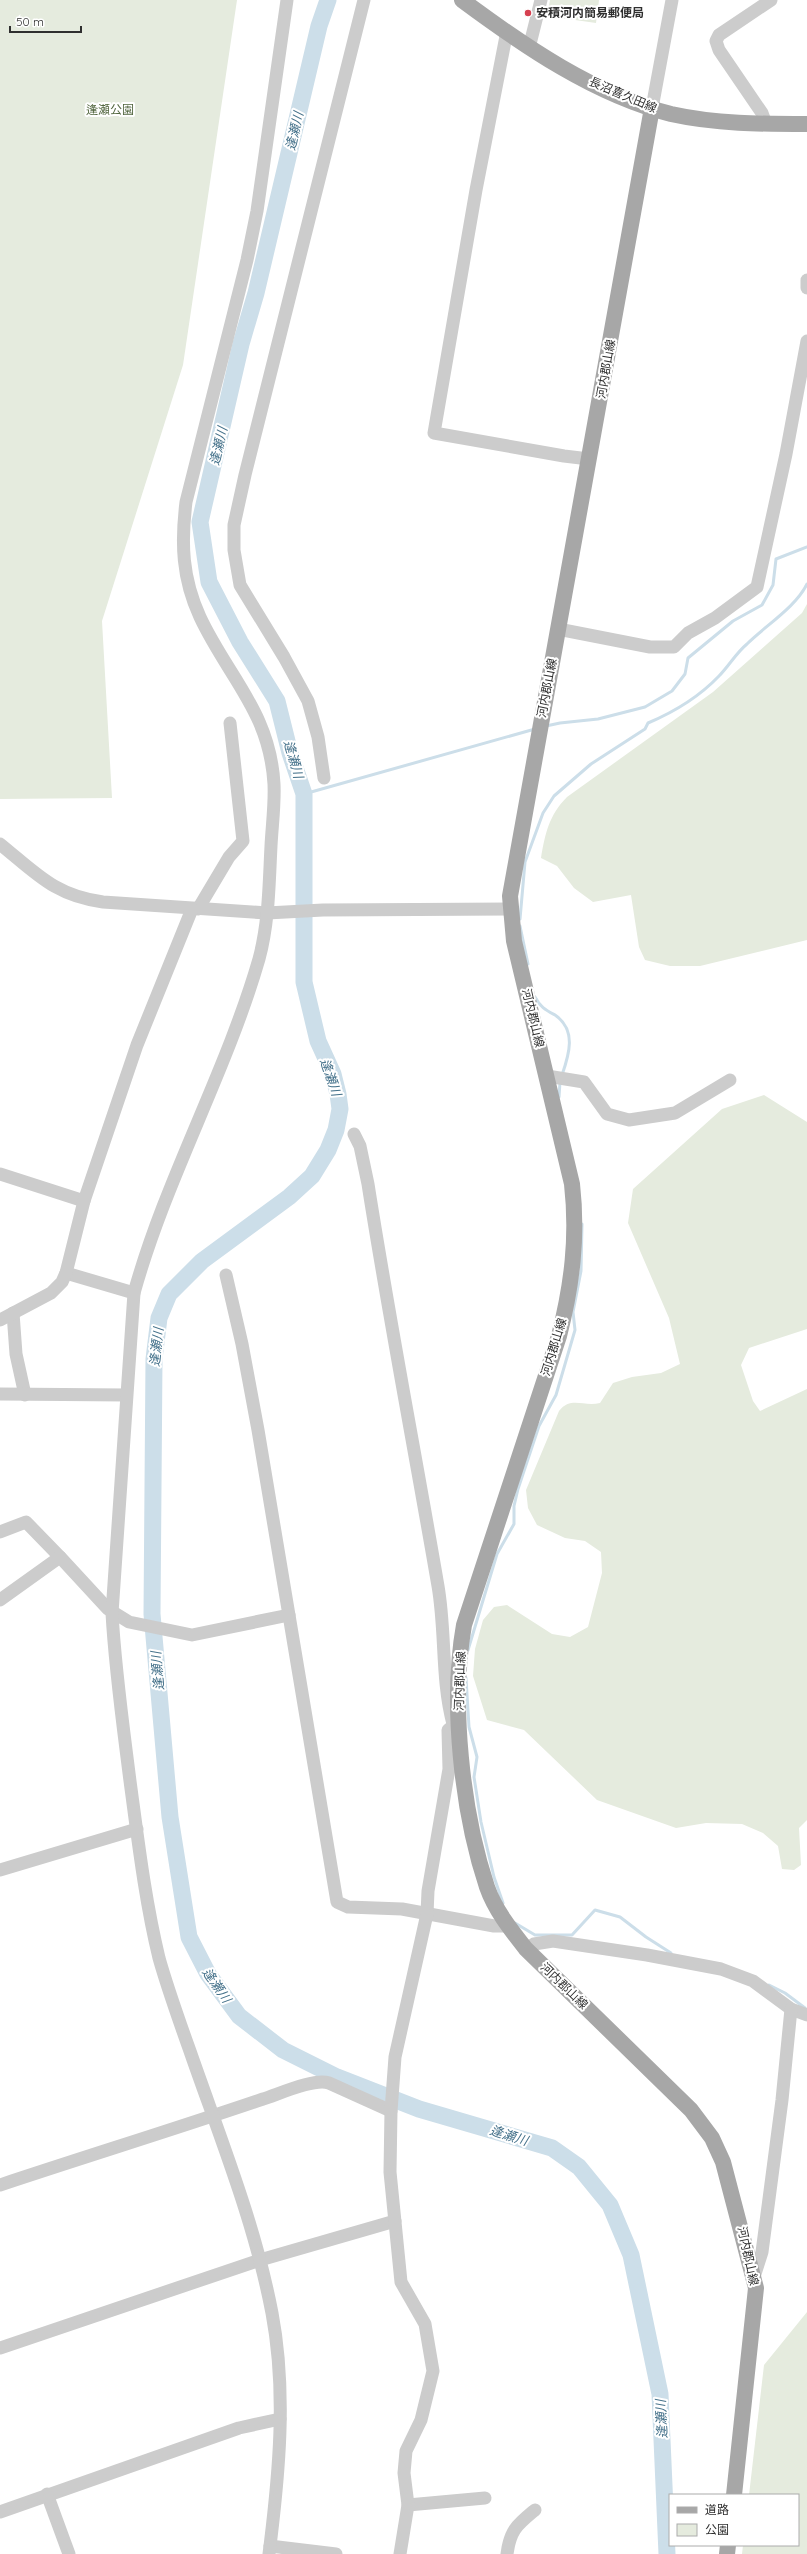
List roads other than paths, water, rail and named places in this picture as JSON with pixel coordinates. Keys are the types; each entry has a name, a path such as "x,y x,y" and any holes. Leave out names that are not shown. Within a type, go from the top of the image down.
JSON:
{"main road":[{"name":"長沼喜久田線","path":"462,0 530,48 590,82 652,108 706,120 766,124 807,124"},
{"name":"河内郡山線","path":"652,108 512,876 510,909 514,941 572,1184 575,1243 571,1282 559,1336 464,1625 459,1655 456,1722 474,1834 488,1888 507,1926 526,1949 691,2110 712,2138 723,2162 756,2288 734,2494"}],"street":[{"path":"287,0 249,253 186,502 182,539 187,576 200,616 226,665 254,708 270,754 274,784 271,912 259,957 238,1022 146,1249 134,1293 112,1613 114,1650 144,1884 159,1958 260,2260 272,2316 280,2419 280,2445 269,2550 336,2554"},
{"path":"324,778 318,737 308,702 284,657 240,585 234,550 234,525 244,474 364,0"},
{"path":"530,48 541,0"},
{"path":"652,108 672,0"},
{"path":"766,124 762,113 719,50 716,41 719,35 771,0"},
{"path":"507,31 476,190 434,433 564,456 589,458"},
{"path":"807,280 807,288"},
{"path":"558,629 650,646 674,648 688,634 715,618 757,586 786,454 807,341"},
{"path":"0,1320 51,1293 62,1282 66,1273 84,1201 137,1045 195,909 229,857 243,841 230,723"},
{"path":"0,844 48,884 83,900 195,909 271,912 323,910 510,909"},
{"path":"547,1076 584,1082 607,1114 629,1120 675,1113 730,1080"},
{"path":"354,1134 360,1146 368,1184 406,1415 438,1586 446,1694 456,1722 448,1730 449,1769 428,1891 427,1914 414,1968 394,2070 391,2111 390,2172 401,2282 425,2324 433,2371 421,2420 406,2451 404,2473 408,2505 400,2554"},
{"path":"0,1174 84,1201"},
{"path":"66,1273 134,1293"},
{"path":"226,1275 242,1344 258,1430 337,1902 348,1907 402,1909 494,1926 507,1926"},
{"path":"13,1313 16,1354 25,1394"},
{"path":"0,1394 126,1395"},
{"path":"0,1532 26,1522 112,1613 129,1622 192,1635 289,1616"},
{"path":"0,1600 60,1558"},
{"path":"1,1868 137,1829"},
{"path":"526,1949 534,1944 553,1941 647,1955 714,1968 753,1982 791,2009 807,2015"},
{"path":"754,2277 762,2252 782,2100 791,2009"},
{"path":"0,2185 288,2090 324,2082 391,2111"},
{"path":"0,2348 260,2260 395,2221"},
{"path":"0,2512 47,2494 98,2479 239,2428 280,2419"},
{"path":"47,2494 69,2554"},
{"path":"408,2505 485,2498"},
{"path":"507,2554 509,2539 514,2528 535,2510"}],"waterway":[{"name":"逢瀬川","path":"328,0 319,26 256,293 241,344 200,522 209,582 240,642 277,701 290,753 304,794 304,982 318,1041 333,1074 340,1109 336,1130 328,1150 312,1176 289,1197 202,1261 169,1294 159,1318 154,1359 152,1614 170,1817 189,1937 208,1974 239,2016 283,2050 337,2077 419,2109 552,2148 579,2167 610,2205 631,2255 660,2394 667,2554"},
{"path":"546,726 598,719 645,707 672,691 685,674 688,658 733,621 762,605 773,585 776,559 807,547"},
{"path":"520,919 525,862 543,813 554,796 591,764 645,729 648,723 677,709 703,691 723,672 736,655 754,637 796,601 807,584"},
{"path":"304,794 535,729"},
{"path":"520,926 528,964"},
{"path":"535,997 541,1006 562,1021 569,1035 569,1051 562,1075"},
{"path":"559,1097 560,1082"},
{"path":"468,1650 497,1554 514,1524 514,1506 518,1489 539,1426 556,1395 575,1330 573,1312 581,1271 582,1224"},
{"path":"466,1678 469,1727 477,1757 474,1777 481,1822 494,1877 503,1903"},
{"path":"515,1923 535,1935 572,1935 595,1910 620,1917 646,1937 671,1953"},
{"path":"769,1985 785,1993 805,2008"}],"place":[{"name":"安積河内簡易郵便局","path":"528,13"}],"park label":[{"name":"逢瀬公園","path":"110,110"}]}
